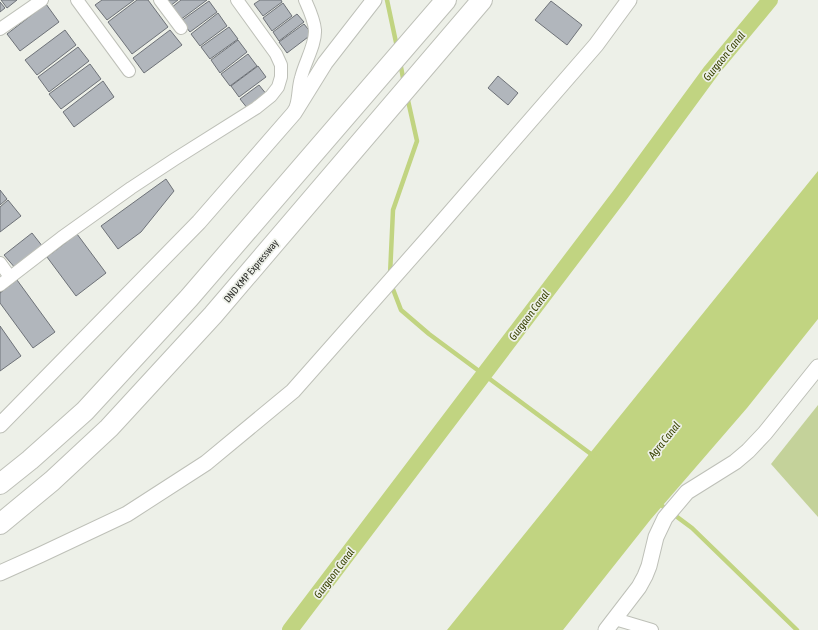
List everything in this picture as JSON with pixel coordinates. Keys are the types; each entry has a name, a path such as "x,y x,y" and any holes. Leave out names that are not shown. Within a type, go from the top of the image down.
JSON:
{"highway":[{"name":"DND KMP Expressway","path":"0,524 52,481 109,428 213,315 482,0"},
{"path":"0,484 30,460 85,411 189,298 441,6"}],"street":[{"path":"0,29 42,0"},
{"path":"77,0 130,71"},
{"path":"160,0 180,28"},
{"path":"0,285 61,238 131,188 174,159 256,108 275,92 281,77 281,66 276,54 237,0"},
{"path":"300,0 311,14"},
{"path":"294,113 299,98 301,76 315,37 314,24 305,0"},
{"path":"0,425 199,222 294,113 325,63 374,0"},
{"path":"0,573 127,514 206,463 293,391 430,236 596,44 629,0"},
{"path":"0,263 10,277"},
{"path":"652,630 611,624 639,587 645,576 656,537 665,518 687,492 735,462 748,451 818,367"}],"shaded area":[{"path":"818,405 818,517 771,464"}],"water":[{"name":"Agra Canal","path":"818,171 818,319 747,408 651,519 563,630 447,630"}],"building":[{"path":"1,0 17,0 7,8"},
{"path":"102,0 134,0 107,20 95,5"},
{"path":"137,0 148,0 168,27 132,54 108,22"},
{"path":"165,0 178,0 170,6"},
{"path":"181,0 207,0 180,20 171,8"},
{"path":"260,0 281,0 282,2 263,16 254,4"},
{"path":"209,1 217,12 190,32 181,21"},
{"path":"551,1 582,25 567,45 535,20"},
{"path":"0,2 5,8 0,12"},
{"path":"283,3 292,16 272,31 263,18"},
{"path":"46,4 59,22 20,51 7,34"},
{"path":"218,13 227,26 200,46 191,34"},
{"path":"297,14 304,22 279,41 273,32"},
{"path":"304,24 312,34 287,53 279,42"},
{"path":"229,27 238,39 210,59 201,47"},
{"path":"65,30 76,45 37,75 25,60"},
{"path":"170,30 182,45 144,73 133,58"},
{"path":"238,40 247,52 220,73 211,60"},
{"path":"78,47 89,61 49,92 38,77"},
{"path":"248,54 257,66 230,86 221,74"},
{"path":"90,64 101,79 61,109 49,94"},
{"path":"258,66 266,77 239,97 231,86"},
{"path":"498,76 518,93 508,105 488,88"},
{"path":"103,81 114,97 74,127 63,112"},
{"path":"259,85 267,95 248,109 240,99"},
{"path":"166,179 174,191 141,232 118,249 101,226"},
{"path":"0,190 7,199 0,205"},
{"path":"8,200 21,216 0,232 0,207"},
{"path":"32,233 43,247 16,269 4,255"},
{"path":"77,234 106,273 76,296 47,257"},
{"path":"17,280 55,332 33,348 0,303 0,293"},
{"path":"0,326 21,356 0,371"}],"waterway":[{"path":"387,0 397,47"},
{"name":"Gurgaon Canal","path":"290,630 620,195 711,71 770,0"},
{"path":"400,62 404,83"},
{"path":"390,275 393,210 417,141 407,96"},
{"name":"Gurgaon Canal","path":"391,284 401,310 429,334 595,457"},
{"path":"657,502 692,528 797,630"}]}
